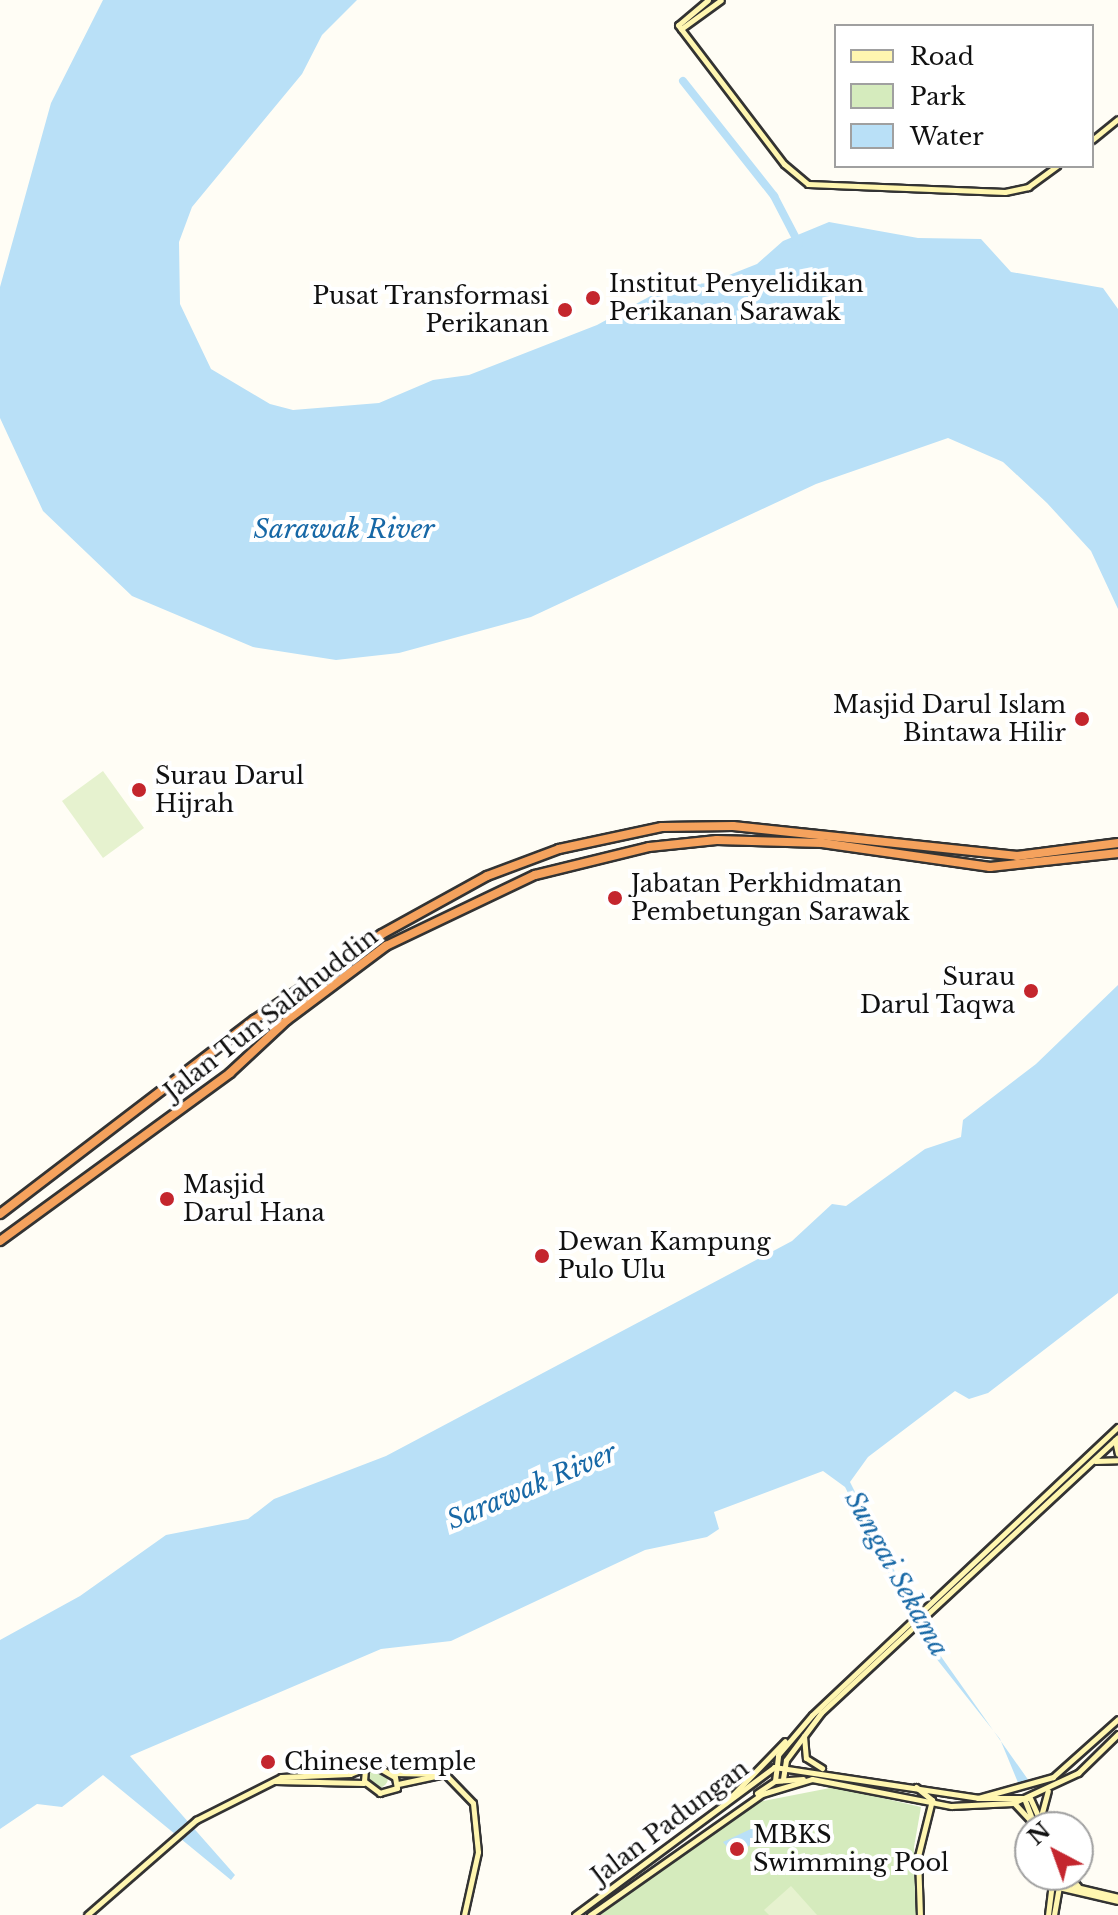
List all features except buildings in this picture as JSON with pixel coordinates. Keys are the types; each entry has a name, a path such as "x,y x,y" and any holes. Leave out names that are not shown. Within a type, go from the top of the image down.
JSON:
{"highway":[{"name":"Jalan Tun Salahuddin","path":"0,1214 254,1020 382,934 487,876 602,838 733,826 1017,856 1115,849"},
{"path":"602,838 610,843 607,855"},
{"name":"Jalan Tun Salahuddin","path":"0,1241 32,1224 413,929 535,875 607,855 773,838 990,867 1115,849"}],"street":[{"path":"679,27 708,0"},
{"path":"679,27 721,0"},
{"path":"679,27 784,164 818,188 1014,191 1054,168"},
{"path":"1094,138 1118,119"},
{"path":"1092,1461 1118,1457 1117,1435"},
{"path":"1002,1540 1117,1435"},
{"path":"723,1807 733,1789 802,1730 1080,1463 1117,1435"},
{"path":"1080,1463 1117,1435"},
{"path":"1026,1796 1036,1786 1083,1758 1118,1719"},
{"path":"783,1779 783,1767 802,1730"},
{"path":"775,1781 774,1767 802,1730"},
{"path":"802,1730 806,1758 826,1770"},
{"path":"1026,1796 1048,1791 1118,1734"},
{"name":"Jalan Padungan","path":"575,1915 774,1767 826,1770 978,1798 1026,1796"},
{"path":"365,1769 367,1784"},
{"path":"87,1915 193,1822 274,1781 365,1769 390,1774 445,1774 466,1793 475,1817 478,1852 464,1915"},
{"path":"390,1774 398,1784"},
{"path":"274,1781 367,1784 388,1795 398,1784 445,1774"},
{"path":"745,1802 775,1781 812,1779"},
{"name":"Jalan Padungan","path":"590,1915 745,1802 812,1779 973,1808 1013,1803 1026,1796"},
{"path":"915,1787 931,1802 918,1851 920,1915"},
{"path":"1042,1811 1048,1791"},
{"path":"1026,1796 1035,1811"},
{"path":"1026,1796 1030,1811"},
{"path":"1013,1803 1020,1811"},
{"path":"1048,1915 1055,1891"},
{"path":"1057,1891 1057,1906"},
{"path":"1054,1915 1068,1891"},
{"path":"1088,1891 1118,1899"}],"green space":[{"path":"103,771 144,828 103,858 62,801"},
{"path":"378,1768 385,1771 388,1778 385,1785 378,1788 371,1785 368,1778 371,1771"},
{"path":"835,1787 921,1807 914,1847 918,1915 600,1915 753,1803"},
{"path":"791,1886 817,1915 769,1915 764,1910"}],"water":[{"name":"Sarawak River","path":"103,0 357,0 322,35 302,74 192,207 179,242 180,304 211,369 270,404 293,410 379,403 433,380 469,375 597,325 669,286 709,283 757,264 783,241 829,222 918,238 981,239 1011,272 1103,288 1118,309 1118,609 1091,551 1047,503 1003,462 948,438 816,484 531,617 399,653 336,660 253,647 132,596 43,511 0,418 0,287 51,103"},
{"name":"Sarawak River","path":"1118,985 1118,1293 988,1393 969,1399 955,1391 868,1457 850,1482 928,1638 994,1731 924,1643 845,1487 823,1471 714,1512 719,1529 707,1537 645,1550 451,1641 381,1649 130,1756 235,1875 231,1880 103,1775 62,1807 37,1804 0,1829 0,1640 80,1596 166,1535 248,1519 274,1499 386,1456 792,1241 832,1204 846,1206 925,1149 961,1137 963,1120 1036,1064"},
{"path":"1001,1741 1029,1781 1019,1785"},
{"name":"MBKS Swimming Pool","path":"753,1828 760,1837 735,1857 723,1842"}],"waterway":[{"path":"683,81 774,196 799,244"}],"place":[{"name":"Institut Penyelidikan Perikanan Sarawak","path":"593,298"},
{"name":"Pusat Transformasi Perikanan","path":"565,310"},
{"name":"Masjid Darul Islam Bintawa Hilir","path":"1082,719"},
{"name":"Surau Darul Hijrah","path":"139,790"},
{"name":"Jabatan Perkhidmatan Pembetungan Sarawak","path":"615,898"},
{"name":"Surau Darul Taqwa","path":"1031,991"},
{"name":"Masjid Darul Hana","path":"167,1199"},
{"name":"Dewan Kampung Pulo Ulu","path":"542,1256"},
{"name":"Chinese temple","path":"268,1762"},
{"name":"MBKS Swimming Pool","path":"737,1849"}],"water label":[{"name":"Sungai Sekama","path":"896,1574"}]}
